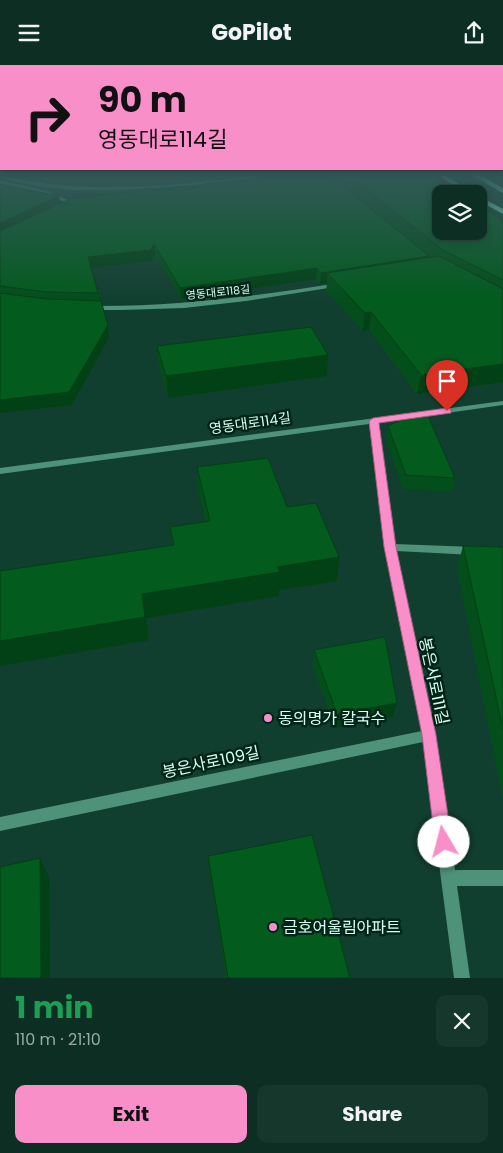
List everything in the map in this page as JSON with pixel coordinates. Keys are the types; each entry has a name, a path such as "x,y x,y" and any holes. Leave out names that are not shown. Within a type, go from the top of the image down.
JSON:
{"street":[{"name":"영동대로118길","path":"85,308 140,310 250,299 348,283"},
{"name":"영동대로114길","path":"0,471 503,403"},
{"name":"봉은사로111길","path":"373,421 390,547 429,735 462,978"},
{"path":"390,547 483,551"},
{"name":"봉은사로109길","path":"0,824 429,735"},
{"path":"448,878 503,878"}],"building":[{"path":"0,217 14,217 0,223"},
{"path":"31,217 380,217 429,256 321,273 317,268 180,288 154,244 151,250 88,257 98,293 47,292 0,286 0,231"},
{"path":"401,217 432,217 432,240 487,240 487,217 496,217 503,221 503,280 443,250"},
{"path":"439,256 503,289 503,364 421,375 371,312 365,313 327,273"},
{"path":"0,293 47,299 101,301 108,325 69,392 0,400"},
{"path":"311,327 328,355 166,376 157,346"},
{"path":"425,409 455,478 406,475 388,426"},
{"path":"268,458 287,507 316,503 339,557 277,567 280,572 142,594 145,617 0,641 0,571 174,545 170,527 210,521 197,467"},
{"path":"463,546 503,547 503,729"},
{"path":"385,637 397,703 337,714 314,650"},
{"name":"금호어울림아파트","path":"312,835 350,978 228,978 208,856"},
{"path":"40,858 41,978 0,978 0,867"}],"place":[{"name":"동의명가 칼국수","path":"268,718"},
{"name":"금호어울림아파트","path":"273,927"}],"route":[{"path":"444,842 429,735 390,547 373,421 447,411"}]}
